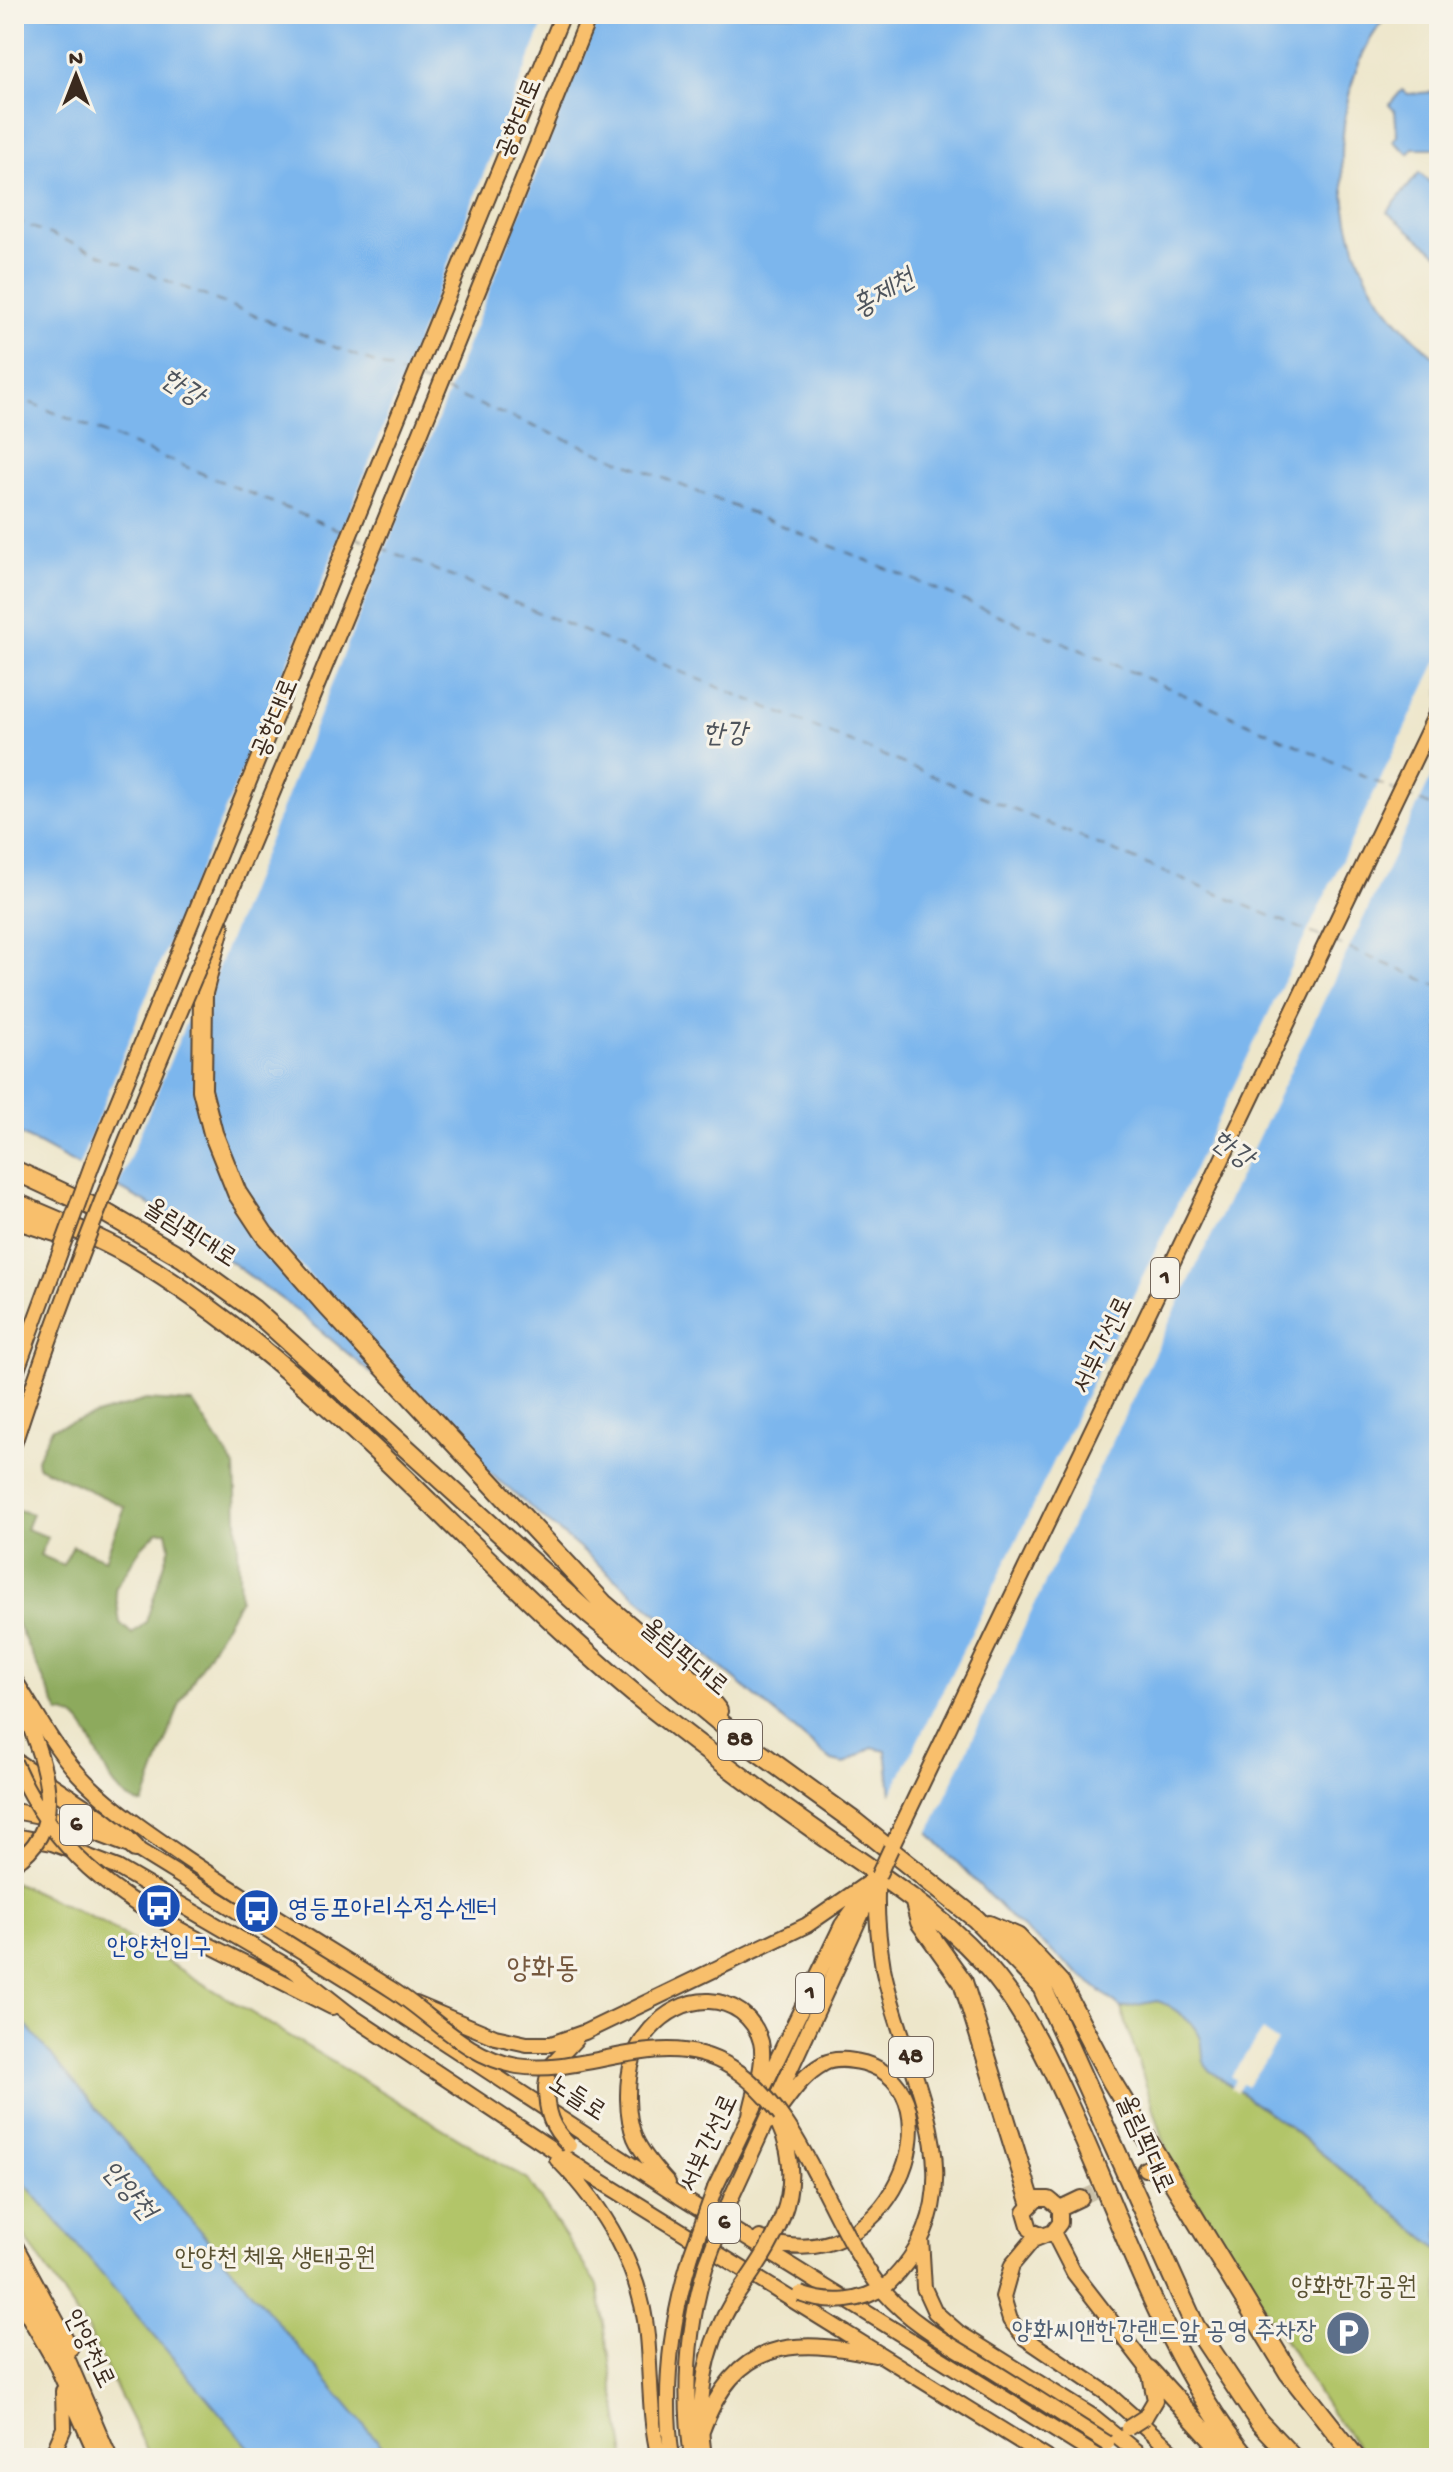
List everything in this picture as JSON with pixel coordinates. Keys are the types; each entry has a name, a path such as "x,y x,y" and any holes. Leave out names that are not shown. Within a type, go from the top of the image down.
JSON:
{"highway":[{"path":"226,905 203,993 202,1090 213,1133 237,1193 264,1234 326,1305 603,1603 696,1683 739,1738"},
{"name":"올림픽대로","path":"14,1170 104,1212 183,1258 253,1309 590,1615 739,1738 855,1822 976,1919 1042,1987 1195,2326 1259,2422 1293,2458"},
{"name":"올림픽대로","path":"14,1202 130,1256 239,1330 354,1433 601,1667 725,1767 914,1899 961,1938 999,1980 1055,2075 1166,2325 1194,2379 1246,2458"},
{"path":"14,1219 130,1256"},
{"path":"14,1762 117,1830 135,1848"},
{"path":"914,1899 920,1922 963,1982 1031,2202"},
{"path":"976,1919 1017,1937 1060,1983 1153,2166 1289,2373 1356,2458"},
{"path":"1149,2370 1229,2458"}],"main road":[{"name":"공항대로","path":"14,1378 97,1150 563,14"},
{"name":"공항대로","path":"14,1444 84,1246 187,988 226,905 590,14"},
{"name":"서부간선로","path":"692,2458 687,2399 691,2327 706,2265 731,2198 878,1876 1439,708"},
{"path":"14,1681 46,1769 48,1798 48,1814 39,1838 15,1863"},
{"path":"14,1681 61,1754 87,1783 144,1830 328,1952 392,1990 472,2049 494,2060 530,2067 648,2050 702,2053 745,2077 771,2116 790,2165 788,2200 775,2240 732,2302 714,2337 704,2371 704,2458"},
{"path":"14,1762 57,1839 83,1865 129,1900 197,1939 353,2017"},
{"name":"노들로","path":"14,1811 61,1820 135,1848 352,1982 679,2196 1100,2458"},
{"name":"노들로","path":"14,1836 52,1843 118,1868 292,1969 353,2017 591,2175 1047,2458"},
{"name":"서부간선로","path":"672,2458 668,2409 670,2349 691,2255 715,2188 842,1925 878,1876"},
{"path":"352,1982 495,2037 551,2044 585,2032 807,1925 878,1876"},
{"name":"48","path":"740,2265 800,2294 824,2300 853,2300 887,2285 911,2258 921,2238 933,2198 932,2132 884,1969 876,1898 878,1876"},
{"path":"679,2196 635,2138 629,2104 629,2073 637,2049 667,2015 699,2001 724,2003 752,2022 761,2039 761,2064 750,2115"},
{"path":"585,2032 562,2050 549,2068 546,2106 554,2131 569,2145 591,2175"},
{"path":"728,2225 773,2244 821,2246 865,2226 885,2203 901,2177 911,2145 911,2116 898,2087 877,2067 850,2059 826,2062 804,2076 771,2116"},
{"path":"771,2116 783,2120 865,2266 900,2309 1129,2458"},
{"path":"537,2139 600,2209 629,2265 647,2337 649,2397 659,2458"},
{"path":"1060,2208 1081,2198"},
{"path":"1060,2208 1049,2199 1031,2202 1025,2212 1027,2224 1047,2233 1149,2370 1155,2400 1145,2417 1128,2428 1095,2418"},
{"path":"1060,2208 1060,2223 1022,2251 1005,2281 1003,2297 1010,2320 1025,2338 1108,2394 1180,2458"},
{"path":"921,2238 924,2288 935,2312 959,2333 1095,2418 1144,2458"},
{"path":"14,2243 63,2330 76,2360 76,2379"},
{"path":"14,2254 19,2286"},
{"name":"안양천로","path":"14,2265 19,2286 98,2458"},
{"name":"안양천로","path":"19,2286 76,2379 110,2458"},
{"path":"702,2431 715,2399 734,2376 778,2349 829,2345 887,2358"},
{"path":"51,2458 64,2428 61,2375"}],"green space":[{"path":"146,1400 193,1403 235,1467 240,1599 181,1701 143,1804 127,1798 115,1786 82,1725 72,1716 59,1713 14,1614 14,1521 18,1510 32,1514 26,1529 48,1537 40,1555 63,1565 73,1546 105,1559 125,1507 38,1466 37,1459 52,1428","holes":["158,1531 167,1531 170,1547 146,1622 132,1634 120,1623 115,1589 141,1548"]},
{"name":"안양천 체육 생태공원","path":"14,1882 101,1922 528,2180 598,2285 625,2458 151,2458 88,2331 14,2221"},
{"name":"양화한강공원","path":"1157,2001 1176,2011 1194,2027 1201,2039 1209,2070 1290,2128 1439,2249 1439,2458 1367,2458 1327,2407 1170,2159 1121,2008"}],"water":[{"name":"한강","path":"14,14 1389,14 1370,39 1357,69 1348,101 1342,170 1352,237 1369,280 1395,318 1439,361 1439,2249 1291,2128 1209,2070 1203,2059 1201,2039 1183,2016 1157,2001 1121,2008 1013,1920 891,1794 886,1750 872,1747 844,1764 832,1761 295,1309 158,1209 14,1131"},
{"path":"1437,86 1439,148 1413,148 1409,154 1393,141 1397,135 1395,111 1389,105 1402,90 1408,94 1433,92"},
{"path":"1419,173 1439,190 1439,255 1387,212"},
{"name":"안양천","path":"14,2011 392,2458 258,2458 14,2171"}],"pier":[{"path":"547,14 600,14 208,993 205,1033 207,1075 217,1127 237,1180 261,1221 483,1472 435,1432 271,1249 238,1201 208,1131 197,1075 197,996 117,1189 78,1168 155,975 318,592"},
{"path":"1439,657 1439,761 1061,1548 927,1837 889,1798 979,1618"},
{"path":"1262,2031 1278,2042 1247,2087 1242,2084 1237,2092 1231,2088 1236,2080 1231,2076"}],"ferry route":[{"path":"14,220 410,377"},
{"path":"419,381 432,386"},
{"path":"445,391 1041,633 1394,790"},
{"path":"14,396 344,532"},
{"path":"354,536 370,543"},
{"path":"380,547 1324,938"},
{"path":"1404,794 1439,810"},
{"path":"1333,942 1439,986"}],"tunnel":[{"path":"1081,2198 1145,2169"}],"place":[{"name":"안양천입구","path":"159,1906"},
{"name":"영등포아리수정수센터","path":"257,1911"},
{"name":"양화씨앤한강랜드앞 공영 주차장","path":"1348,2333"}],"district":[{"name":"양화동","path":"543,1971"}],"water label":[{"name":"홍제천","path":"884,295"}]}
